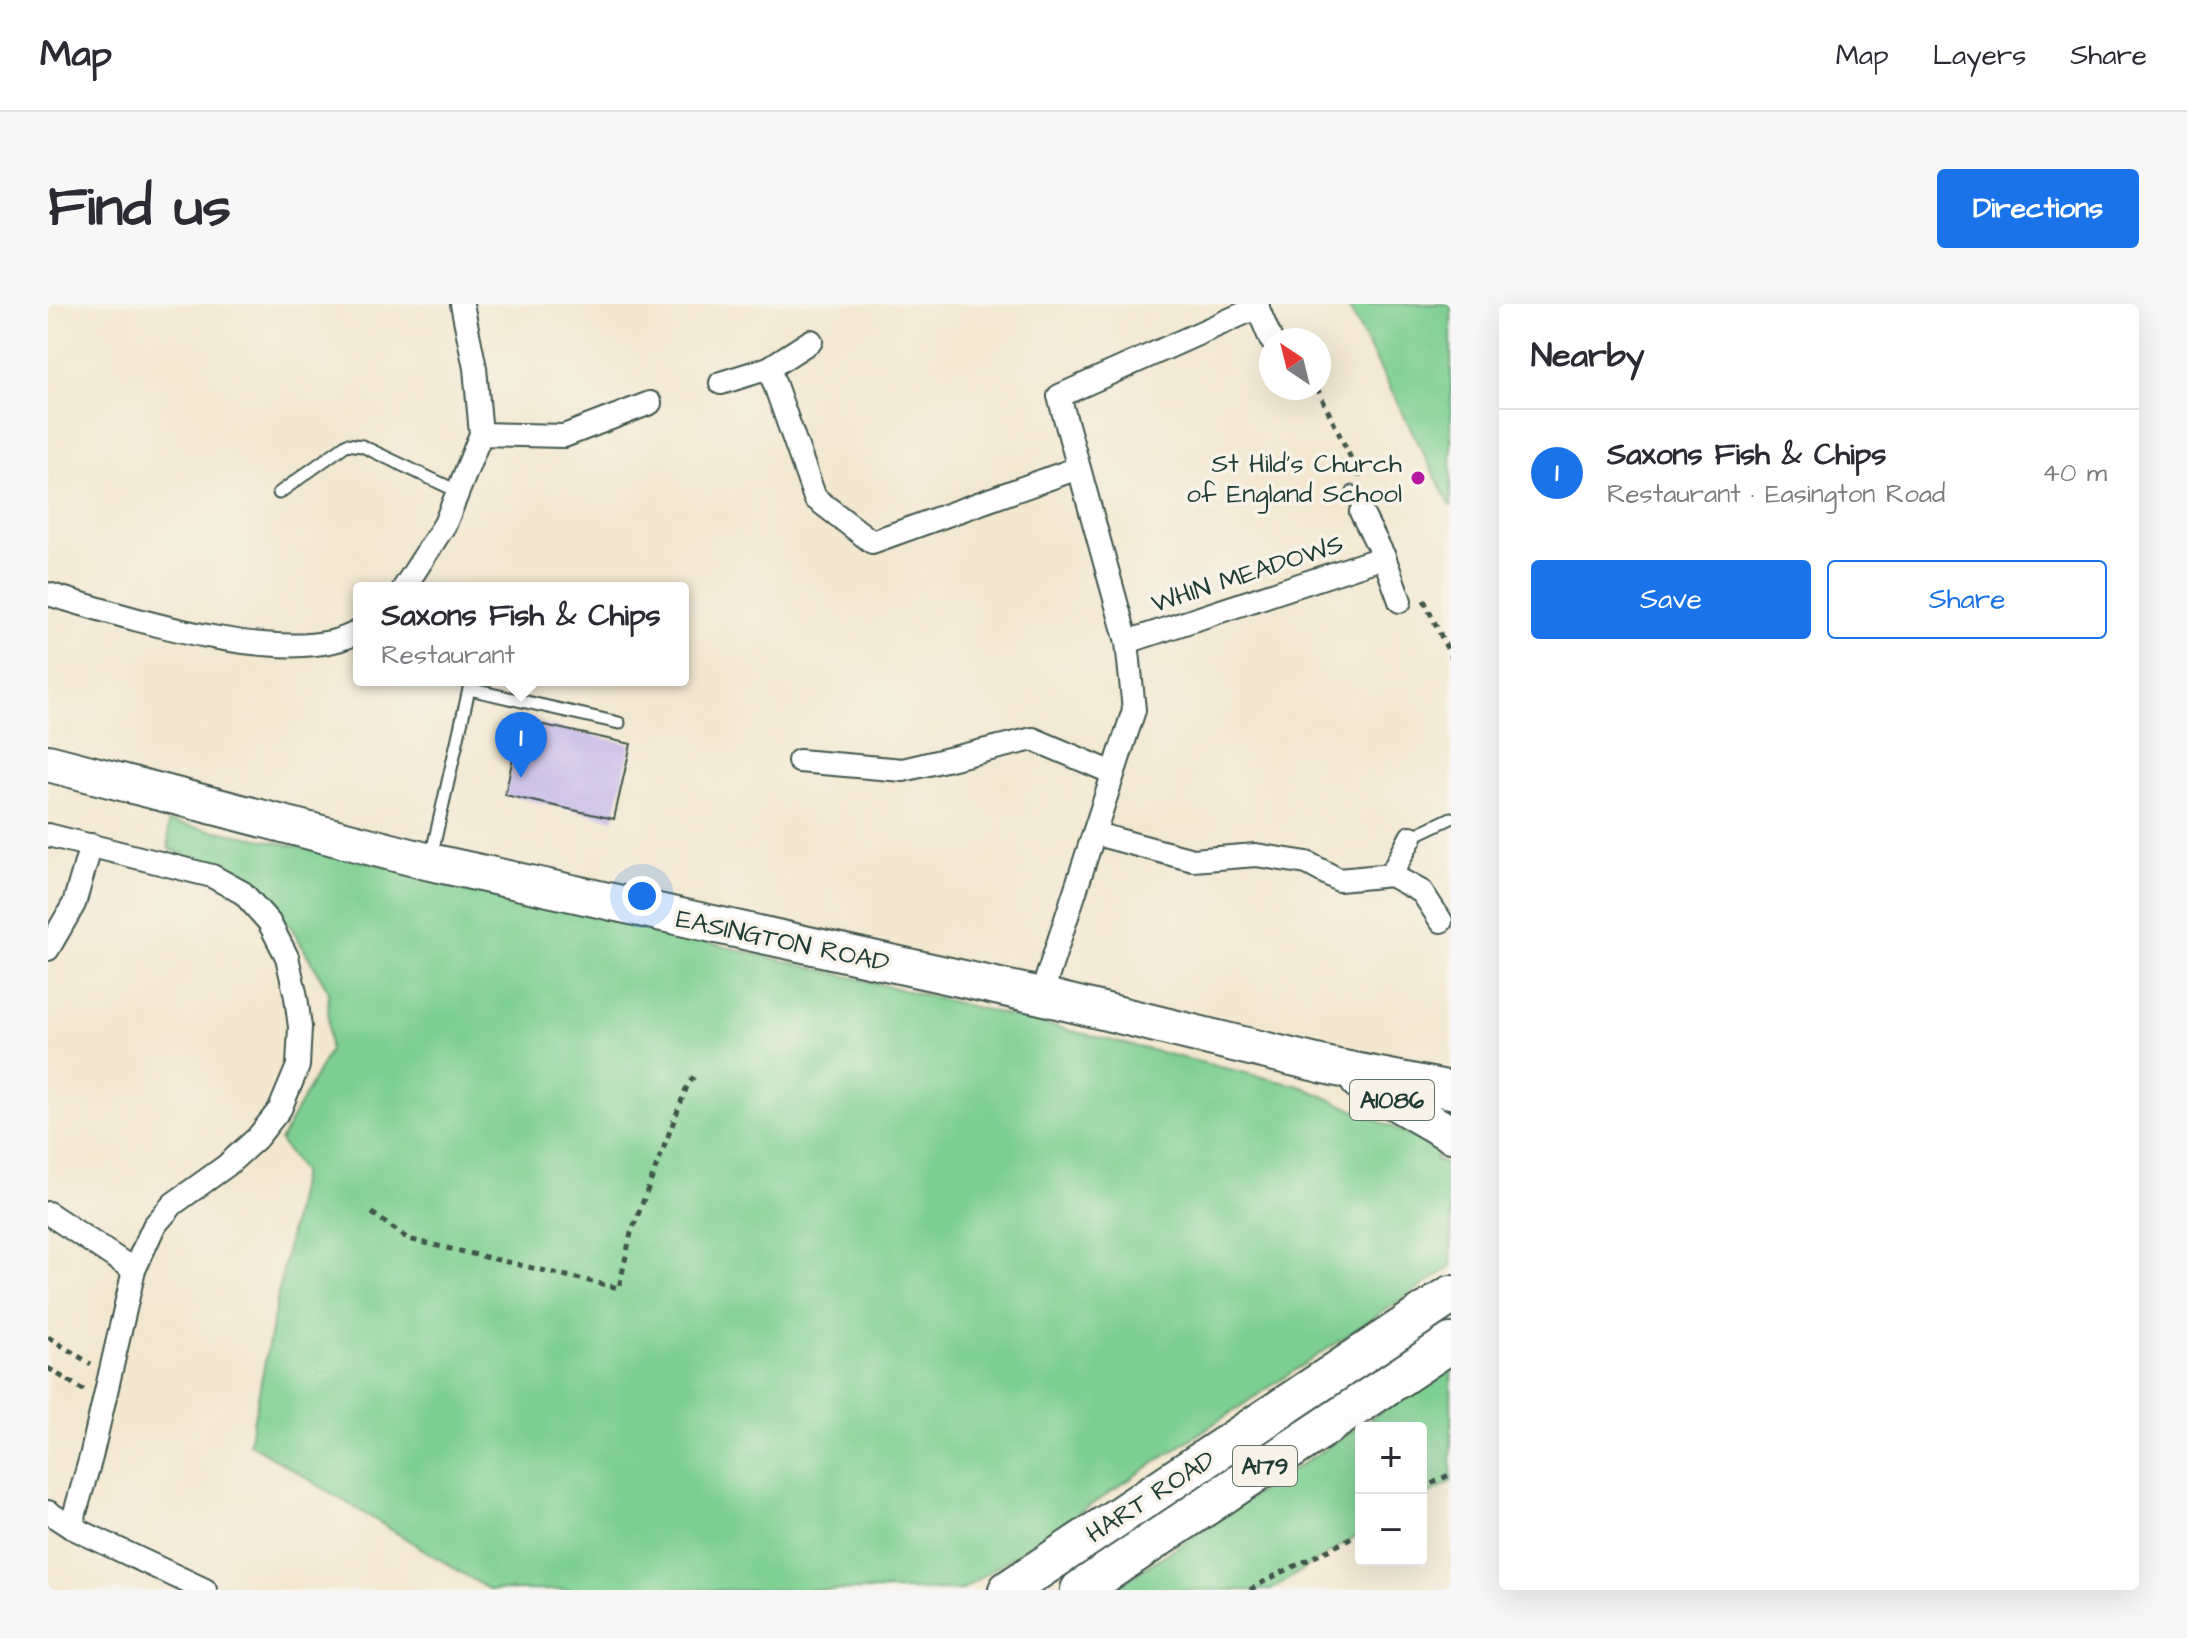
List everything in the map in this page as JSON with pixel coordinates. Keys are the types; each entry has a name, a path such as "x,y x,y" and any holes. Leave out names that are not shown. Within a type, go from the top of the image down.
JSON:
{"highway":[{"name":"HART ROAD","path":"1008,1590 1451,1295"},
{"name":"HART ROAD","path":"1080,1590 1451,1343"}],"main road":[{"name":"EASINGTON ROAD","path":"48,763 430,862 1041,996 1333,1067 1451,1090"},
{"name":"EASINGTON ROAD","path":"1333,1067 1451,1134"}],"street":[{"path":"408,582 445,524 481,434 475,368 462,304"},
{"name":"WHIN MEADOWS","path":"1041,996 1134,710 1127,642 1059,396 1257,306 1266,328"},
{"path":"721,383 769,368 811,341"},
{"path":"769,368 815,498 872,542 1078,468"},
{"path":"481,434 564,436 650,403"},
{"name":"WHIN MEADOWS","path":"1357,502 1384,557 1400,601"},
{"name":"WHIN MEADOWS","path":"1127,642 1384,557"},
{"path":"48,594 141,622 265,645 298,647 353,633"},
{"path":"799,761 903,770 1033,739 1113,773"},
{"path":"1096,834 1193,860 1256,855 1307,863 1339,880 1391,875 1422,892 1446,924"},
{"path":"48,835 212,876 243,893 269,922 287,957 300,1027 298,1066 280,1109 247,1147 173,1204 154,1226 134,1270 91,1457 71,1527"},
{"path":"1391,875 1411,837"},
{"path":"48,949 74,904 91,845"},
{"path":"48,1213 134,1270"},
{"path":"48,1512 71,1527 205,1590"}],"lane":[{"path":"279,493 347,444 362,446 457,491"},
{"path":"430,862 469,689 619,723"},
{"path":"1411,837 1451,818"}],"path":[{"path":"372,1213 408,1239 619,1288 631,1233 686,1089 694,1076"},
{"path":"48,1337 101,1370"},
{"path":"48,1368 93,1396"},
{"path":"1427,1486 1451,1474"},
{"path":"1250,1590 1273,1575 1355,1535"}],"green space":[{"path":"1347,304 1451,304 1451,507"},
{"path":"168,822 463,883 1303,1087 1440,1149 1435,1159 1451,1167 1451,1267 962,1590 490,1590 249,1443 302,1172 280,1141 329,1051 328,990 291,927 243,877 169,849"},
{"path":"1451,1365 1451,1482 1427,1496 1427,1422 1365,1422"},
{"path":"1355,1429 1355,1537 1271,1590 1112,1590"}],"building":[{"path":"521,720 631,744 614,819 505,795"}],"place":[{"name":"St Hild's Church of England School","path":"1418,478"},
{"name":"Saxons Fish & Chips","path":"521,778"}]}
